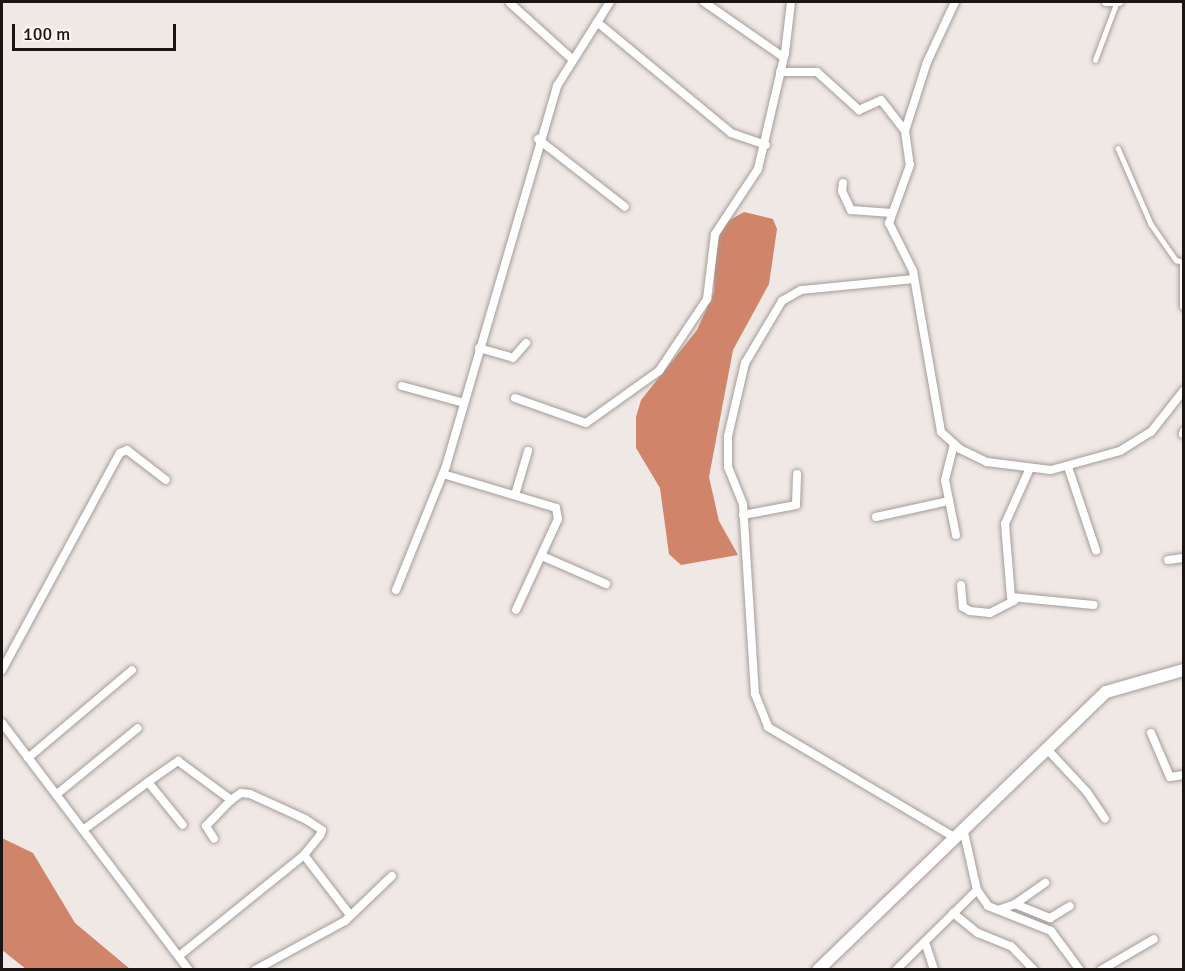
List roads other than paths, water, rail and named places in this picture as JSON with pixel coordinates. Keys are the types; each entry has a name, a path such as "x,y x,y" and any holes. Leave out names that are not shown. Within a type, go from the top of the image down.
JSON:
{"main road":[{"path":"818,969 1106,692 1184,670"}],"street":[{"path":"396,590 443,474 538,139 556,86 610,2"},
{"path":"704,2 783,57"},
{"path":"515,398 586,423 659,370 707,299 715,234 758,169 766,145 791,2"},
{"path":"956,2 927,62 906,131 910,165 889,223 914,279 942,432 954,444 987,462 1030,468 1068,467 1120,452 1150,432 1184,390"},
{"path":"1106,2 1118,3"},
{"path":"510,3 573,60"},
{"path":"597,22 731,133 766,145"},
{"path":"780,72 817,72 859,110 881,99 906,131"},
{"path":"538,139 625,207"},
{"path":"843,183 842,191 851,210 892,213"},
{"path":"1184,263 1184,306"},
{"path":"914,279 801,290 782,301 745,363 728,436 728,467 743,515 755,694 768,727 958,832 976,890 988,906 1051,931 1080,969"},
{"path":"479,348 513,358 526,343"},
{"path":"402,386 464,403"},
{"path":"954,444 945,480 956,535"},
{"path":"2,670 120,453 127,450 166,480"},
{"path":"515,495 528,451"},
{"path":"1068,467 1096,550"},
{"path":"1014,601 1007,578 1005,524 1030,468"},
{"path":"443,474 556,507 558,519 516,610"},
{"path":"743,515 796,506 797,474"},
{"path":"876,517 949,501"},
{"path":"542,556 606,584"},
{"path":"1168,560 1184,558"},
{"path":"961,585 963,607 970,611 990,613 1014,601 1094,605"},
{"path":"28,758 132,670"},
{"path":"2,723 189,969"},
{"path":"57,794 138,728"},
{"path":"1151,733 1170,777 1184,776"},
{"path":"1046,748 1088,792 1105,819"},
{"path":"82,830 178,761 231,800"},
{"path":"148,782 183,825"},
{"path":"179,956 304,855 322,830 250,794 241,793 206,826 214,839"},
{"path":"304,855 350,915"},
{"path":"255,969 350,915 392,876"},
{"path":"998,910 1015,904 1045,883"},
{"path":"896,969 976,890"},
{"path":"1015,904 1050,918 1070,906"},
{"path":"953,913 978,933 1011,946 1034,969"},
{"path":"1101,969 1154,939"},
{"path":"925,942 934,969"}],"lane":[{"path":"1095,60 1118,3"},
{"path":"1118,148 1151,224 1176,260 1184,263"}]}
